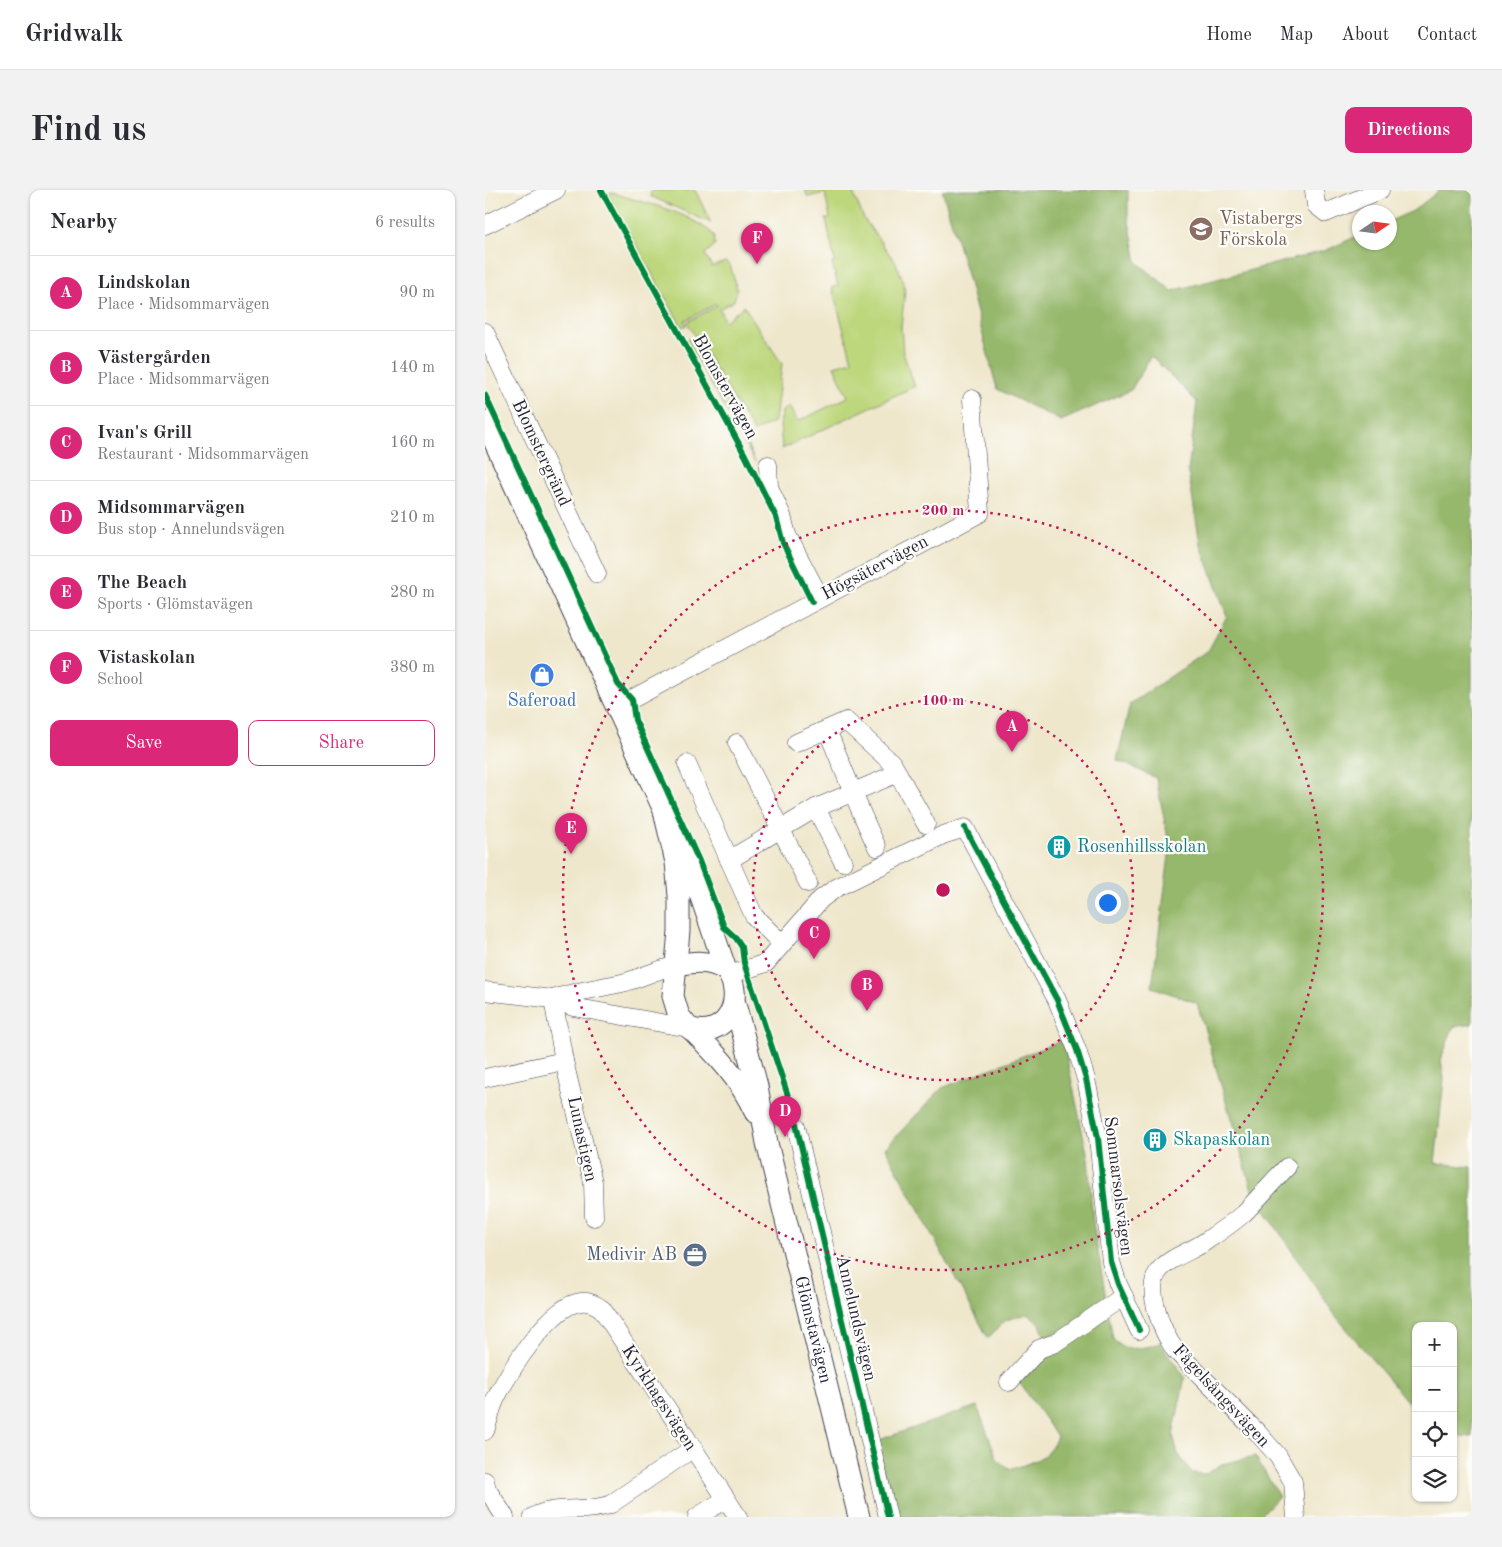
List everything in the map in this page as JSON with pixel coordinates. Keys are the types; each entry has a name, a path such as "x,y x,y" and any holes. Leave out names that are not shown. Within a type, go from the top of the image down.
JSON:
{"main road":[{"name":"Glömstavägen","path":"485,421 692,871 735,993 735,1004 761,1105 767,1143 859,1517"},
{"name":"Glömstavägen","path":"664,811 677,871 679,931 673,996 675,1007 679,1016 725,1063 739,1081 754,1110 767,1143"},
{"path":"675,966 703,962 717,965 728,973"},
{"path":"691,1029 700,1030 720,1025 731,1015 735,1004"}],"street":[{"path":"485,226 556,190"},
{"path":"1314,190 1316,205 1326,213 1380,190"},
{"name":"Blomstergränd","path":"485,332 597,574"},
{"name":"Högsätervägen","path":"617,707 980,513 972,399"},
{"path":"768,465 769,486 783,516 787,535 820,598"},
{"path":"796,743 846,721 892,763 926,824"},
{"path":"827,730 877,847"},
{"path":"737,743 808,883"},
{"path":"687,764 754,916 782,944 765,963 728,973"},
{"path":"729,860 816,808 853,794 898,773"},
{"path":"816,808 843,862"},
{"name":"Sommarsolsvägen","path":"782,944 821,899 836,888 943,835 965,828 1057,1000 1077,1050 1086,1079 1099,1138 1108,1248 1115,1274 1139,1330"},
{"path":"553,998 570,992 628,981 675,966"},
{"path":"485,991 553,998 573,1007 691,1029"},
{"name":"Lunastigen","path":"553,998 565,1061 593,1182 594,1218"},
{"path":"485,1078 565,1061"},
{"name":"Annelundsvägen","path":"796,1126 888,1517"},
{"name":"Fågelsångsvägen","path":"1287,1166 1242,1214 1158,1273 1154,1284 1153,1300 1159,1309 1167,1338 1187,1363 1257,1432 1278,1456 1293,1482 1296,1517"},
{"path":"1009,1382 1039,1349 1055,1343 1124,1296"},
{"name":"Kyrkhagsvägen","path":"490,1398 541,1331 569,1305 589,1302 602,1309 738,1517"},
{"path":"485,1431 490,1398"},
{"path":"533,1517 540,1513 599,1509 611,1504 692,1449"},
{"path":"485,1481 487,1489 505,1517"},
{"path":"697,1517 726,1499"}],"green space":[{"path":"652,190 695,190 711,223 650,196"},
{"path":"805,190 852,190 864,219 896,263 905,291 901,326 903,353 915,386 782,449 780,424 782,411 789,406 797,422 848,397 834,366 852,361 832,287 838,286 832,263 835,262 826,219 830,218 825,193 808,197"},
{"path":"942,190 1128,190 1128,216 1137,262 1172,291 1327,250 1352,238 1352,250 1397,250 1397,218 1413,211 1440,190 1472,190 1472,1024 1453,1027 1441,1060 1444,1079 1435,1163 1472,1167 1472,1437 1457,1435 1457,1322 1412,1322 1412,1407 1335,1315 1253,1193 1197,1003 1152,987 1170,848 1156,778 1117,760 1130,704 1208,651 1227,616 1200,543 1188,471 1197,402 1151,356 1131,390 1061,421 997,389 966,271"},
{"path":"612,193 679,214 704,227 714,235 715,245 705,254 712,267 725,262 730,265 737,289 734,301 719,309 725,321 744,306 782,364 775,421 754,432 687,322 717,306 716,304 684,321 687,325 682,327 609,197 608,195"},
{"path":"693,337 747,434 744,437 755,462 687,340"},
{"path":"1063,1040 1088,1158 1093,1223 1113,1339 1123,1347 1129,1348 1141,1348 1160,1343 1185,1377 1173,1435 1178,1454 1192,1473 1206,1474 1222,1464 1255,1456 1279,1496 1259,1517 895,1517 876,1441 977,1406 998,1461 1011,1469 1033,1462 1045,1455 1050,1450 1057,1436 1019,1382 1050,1350 1040,1324 1027,1314 1006,1320 988,1338 885,1148 942,1088"}],"cycle path":[{"name":"Blomstervägen","path":"601,190 745,455 776,517 783,543 812,602"},
{"path":"485,395 618,684 632,700 635,720 699,861 724,927 736,938 742,947 744,963 793,1111 888,1517"},
{"path":"965,828 1057,1000 1077,1050 1086,1079 1098,1138 1111,1262 1118,1284 1139,1330"}],"place":[{"name":"Vistabergs Förskola","path":"1201,229"},
{"name":"Vistaskolan","path":"757,264"},
{"name":"Saferoad","path":"542,675"},
{"name":"Lindskolan","path":"1012,752"},
{"name":"Rosenhillsskolan","path":"1059,847"},
{"name":"The Beach","path":"571,854"},
{"name":"Ivan's Grill","path":"814,959"},
{"name":"Västergården","path":"867,1011"},
{"name":"Midsommarvägen","path":"785,1137"},
{"name":"Skapaskolan","path":"1155,1140"},
{"name":"Medivir AB","path":"695,1255"}]}
